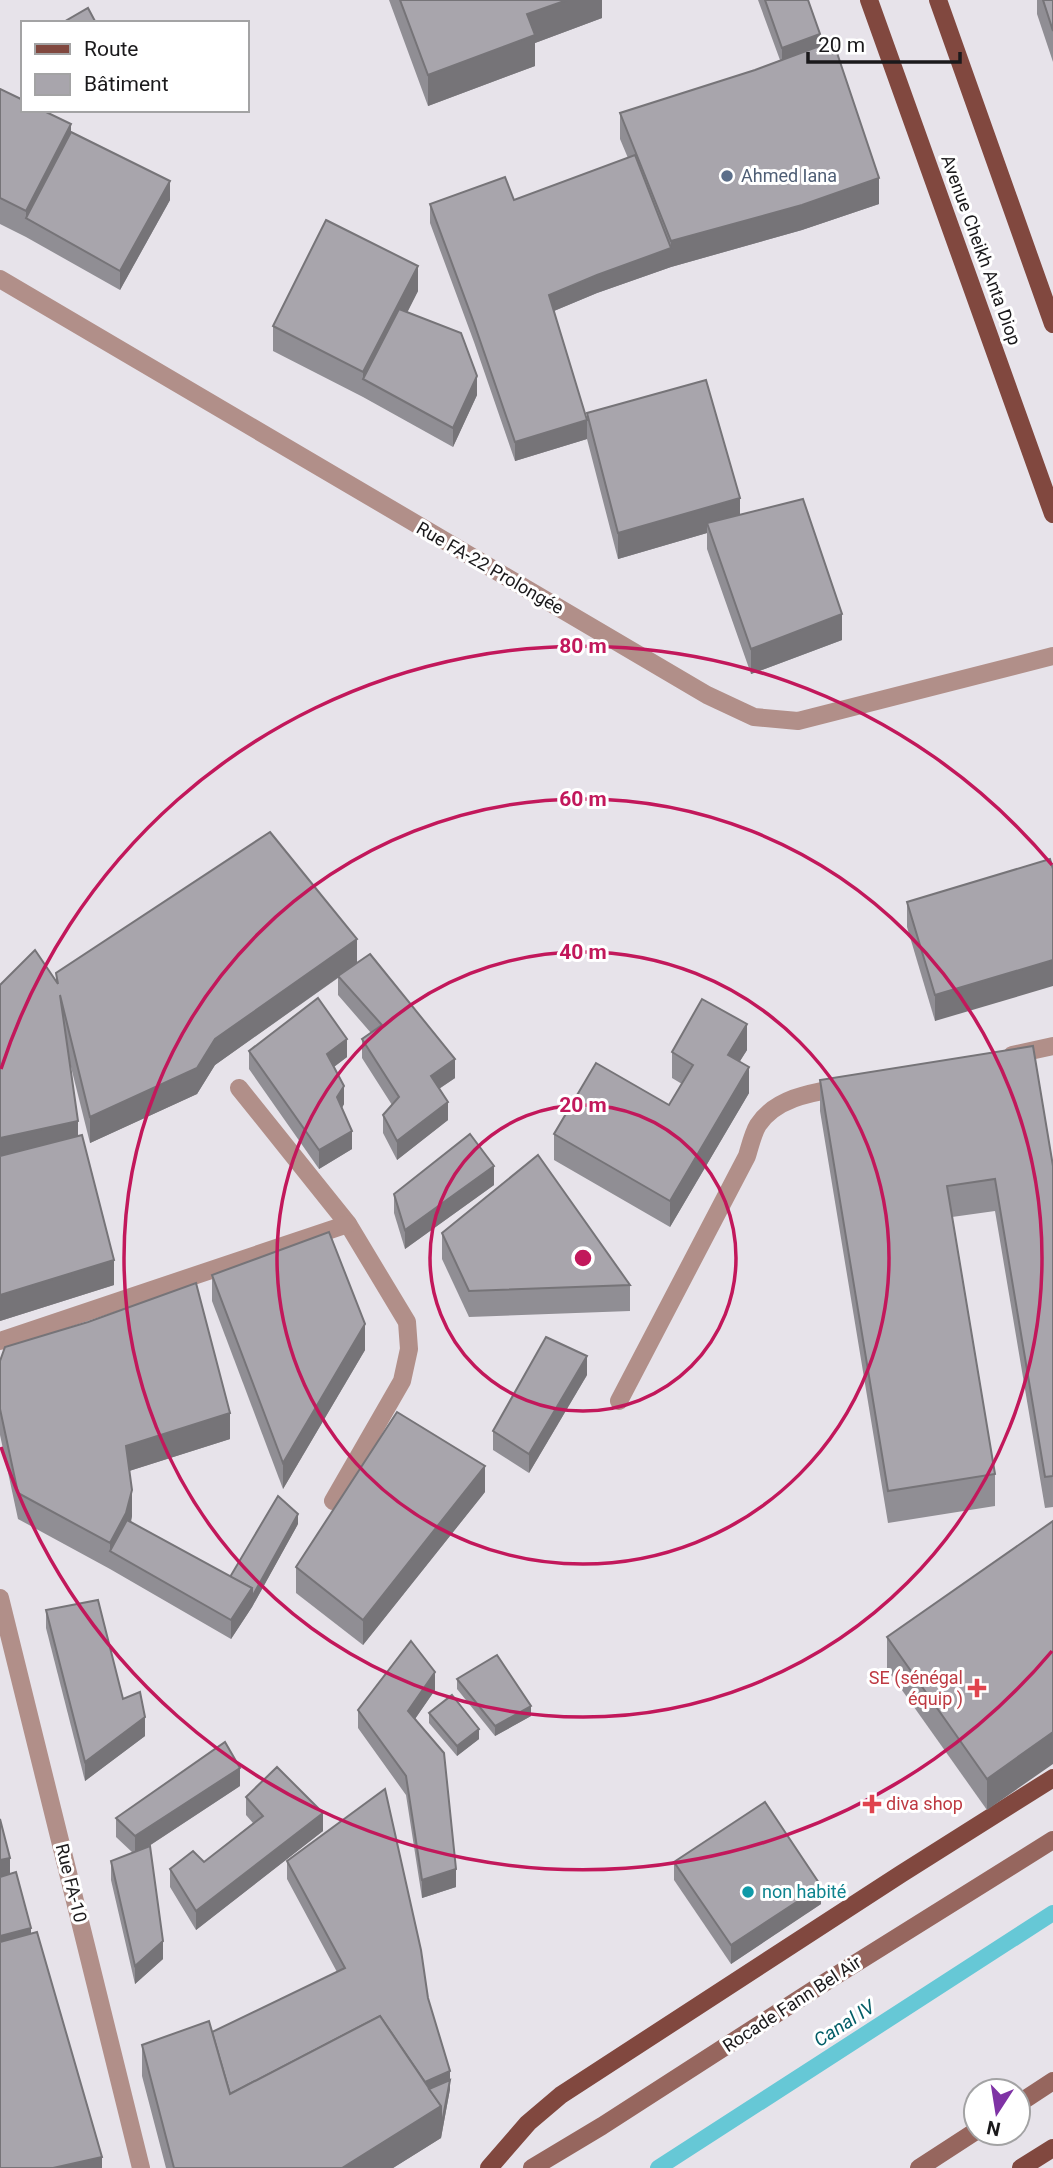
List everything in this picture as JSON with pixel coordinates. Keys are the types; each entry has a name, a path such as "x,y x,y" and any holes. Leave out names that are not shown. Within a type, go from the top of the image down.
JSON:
{"main road":[{"name":"Avenue Cheikh Anta Diop","path":"869,0 1053,514"},
{"path":"938,0 1053,324"},
{"path":"489,2168 528,2123 561,2095 889,1881 1053,1778"},
{"name":"Rocade Fann Bel Air","path":"532,2168 1053,1840"},
{"path":"1032,2095 1053,2081"},
{"path":"919,2168 962,2140"},
{"path":"1021,2168 1053,2148"}],"street":[{"name":"Rue FA-22 Prolongée","path":"0,279 707,695 754,717 798,721 1053,656"},
{"path":"995,1058 1053,1046"},
{"path":"619,1401 747,1156 759,1124 777,1106 807,1094 855,1085"},
{"path":"239,1088 348,1224 407,1322 409,1349 402,1381 332,1501"},
{"path":"0,1341 348,1224"},
{"name":"Rue FA-10","path":"0,1598 141,2168"}],"building":[{"path":"400,0 567,0 527,14 535,35 428,75"},
{"path":"765,0 808,0 820,34 782,48"},
{"path":"1043,0 1053,0 1053,31"},
{"path":"88,8 95,21 65,21"},
{"path":"833,41 879,178 802,205 671,241 620,113 755,70"},
{"path":"0,89 21,99 21,112 46,112 71,124 26,211 0,198"},
{"path":"71,132 170,181 120,271 26,218"},
{"path":"635,155 671,248 549,295 587,420 515,442 430,204 505,177 514,200"},
{"path":"326,220 418,266 363,372 273,326"},
{"path":"399,309 461,333 477,376 453,428 363,379"},
{"path":"706,380 740,498 618,533 587,413"},
{"path":"803,499 842,614 751,649 707,523"},
{"path":"270,832 357,939 215,1039 197,1068 90,1117 60,995 78,1121 0,1138 0,985 35,950 58,984 56,973"},
{"path":"1050,859 1053,869 1053,960 935,995 907,902"},
{"path":"370,954 455,1059 431,1076 448,1102 397,1141 383,1115 399,1097 362,1039 382,1025 338,976"},
{"path":"318,998 347,1039 327,1054 344,1086 337,1097 352,1131 319,1150 249,1051"},
{"path":"702,999 747,1024 728,1055 749,1067 670,1201 554,1134 596,1063 669,1105 693,1065 672,1052"},
{"path":"1033,1046 1053,1166 1053,1476 1045,1477 995,1179 947,1186 995,1474 888,1491 820,1080"},
{"path":"470,1134 494,1166 405,1230 394,1194"},
{"path":"82,1135 114,1260 0,1295 0,1156"},
{"path":"538,1155 630,1285 469,1291 442,1233"},
{"path":"329,1232 365,1324 283,1463 212,1275"},
{"path":"196,1283 230,1413 126,1446 132,1490 126,1513 110,1543 18,1493 0,1409 0,1361 5,1347 88,1322"},
{"path":"546,1337 587,1356 529,1454 493,1431"},
{"path":"397,1412 485,1466 363,1620 296,1567"},
{"path":"278,1496 298,1514 252,1597 252,1588 230,1577"},
{"path":"127,1520 252,1588 231,1620 110,1551"},
{"name":"SE (sénégal équip )","path":"1053,1521 1053,1732 987,1779 887,1637"},
{"path":"98,1600 123,1699 140,1692 145,1717 85,1762 46,1610"},
{"path":"411,1641 435,1672 408,1711 444,1753 456,1869 422,1880 406,1776 358,1710"},
{"path":"497,1655 531,1706 495,1726 457,1679"},
{"path":"452,1695 479,1729 457,1746 429,1713"},
{"path":"225,1742 240,1768 135,1836 116,1818"},
{"path":"277,1767 323,1813 196,1911 170,1869 193,1851 204,1862 263,1816 246,1797"},
{"path":"385,1789 421,1950 428,1998 450,2071 425,2082 380,2016 230,2094 212,2032 345,1968 287,1861"},
{"name":"non habité","path":"765,1802 821,1886 731,1945 674,1862"},
{"path":"0,1819 10,1858 0,1860"},
{"path":"150,1846 163,1941 135,1966 111,1861"},
{"path":"16,1872 31,1928 0,1936 0,1877"},
{"path":"37,1932 102,2157 53,2168 0,2168 0,1942"},
{"path":"380,2016 441,2106 342,2168 174,2168 142,2045 209,2021 230,2094"},
{"path":"450,2080 441,2128 441,2106 429,2089"}],"waterway":[{"name":"Canal IV","path":"658,2168 1053,1913"}],"place":[{"name":"Ahmed Iana","path":"727,176"},
{"name":"SE (sénégal équip )","path":"977,1688"},
{"name":"diva shop","path":"872,1804"},
{"name":"non habité","path":"748,1892"}]}
